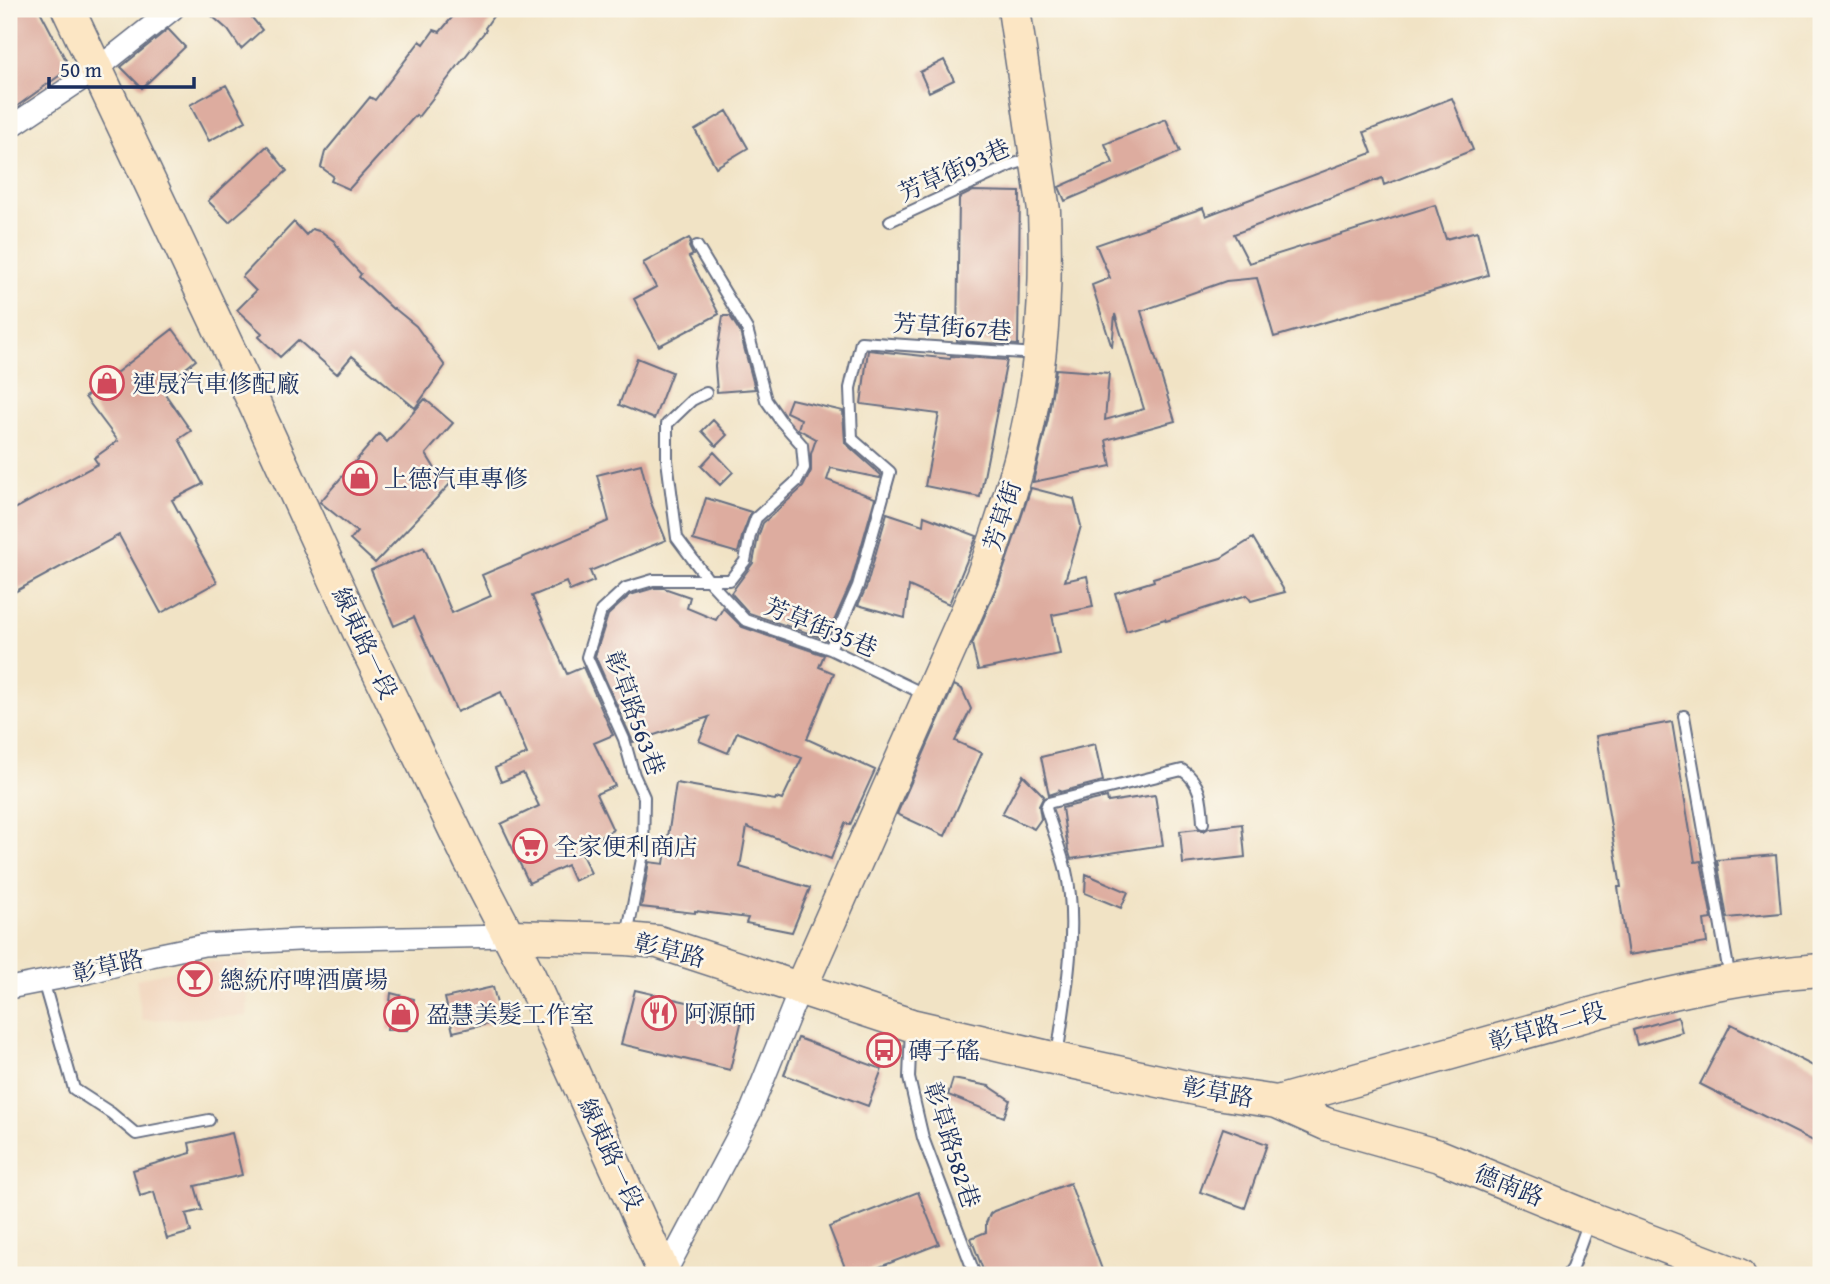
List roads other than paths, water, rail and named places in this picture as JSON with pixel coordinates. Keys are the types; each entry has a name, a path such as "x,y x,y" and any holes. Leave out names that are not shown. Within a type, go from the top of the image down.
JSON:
{"street":[{"name":"線東路一段","path":"68,9 359,632 541,1000 664,1275"},
{"path":"9,128 97,69 173,9"},
{"name":"芳草街","path":"800,989 982,577 1002,522 1024,444 1040,354 1045,239 1044,211 1014,9"},
{"name":"彰草路","path":"9,988 204,945 298,940 510,936 627,939 658,942 911,1024 1210,1092 1277,1102"},
{"name":"彰草路二段","path":"1277,1102 1630,1003 1730,982 1821,970"},
{"path":"664,1275 750,1112 800,989"},
{"name":"德南路","path":"1277,1102 1326,1124 1439,1156 1590,1218 1740,1275"}],"lane":[{"name":"芳草街93巷","path":"890,221 1011,165 1036,158"},
{"name":"彰草路563巷","path":"627,939 643,854 644,797 634,775 624,739 587,657 601,611 625,588 653,580 730,580 745,561 756,518 797,481 804,468 802,445 766,400 747,329 697,246"},
{"name":"芳草街67巷","path":"830,649 858,586 890,472 852,439 849,388 861,342 1040,354"},
{"name":"芳草街35巷","path":"706,393 692,400 667,424 667,460 677,538 709,581 745,620 830,649 929,696"},
{"path":"1684,716 1730,982"},
{"path":"1057,1059 1068,975 1071,912 1066,873 1046,808 1048,803 1182,770 1189,774 1197,785 1202,800 1203,823"},
{"path":"43,981 74,1089 136,1134 209,1119"},
{"name":"彰草路582巷","path":"911,1024 909,1078 923,1138 975,1275"},
{"path":"1573,1273 1590,1218"}],"place":[{"name":"連晟汽車修配廠","path":"107,383"},
{"name":"上德汽車專修","path":"360,478"},
{"name":"全家便利商店","path":"530,846"},
{"name":"總統府啤酒廣場","path":"195,979"},
{"name":"阿源師","path":"659,1013"},
{"name":"盈慧美髮工作室","path":"401,1014"},
{"name":"磚子磘","path":"884,1050"}]}
